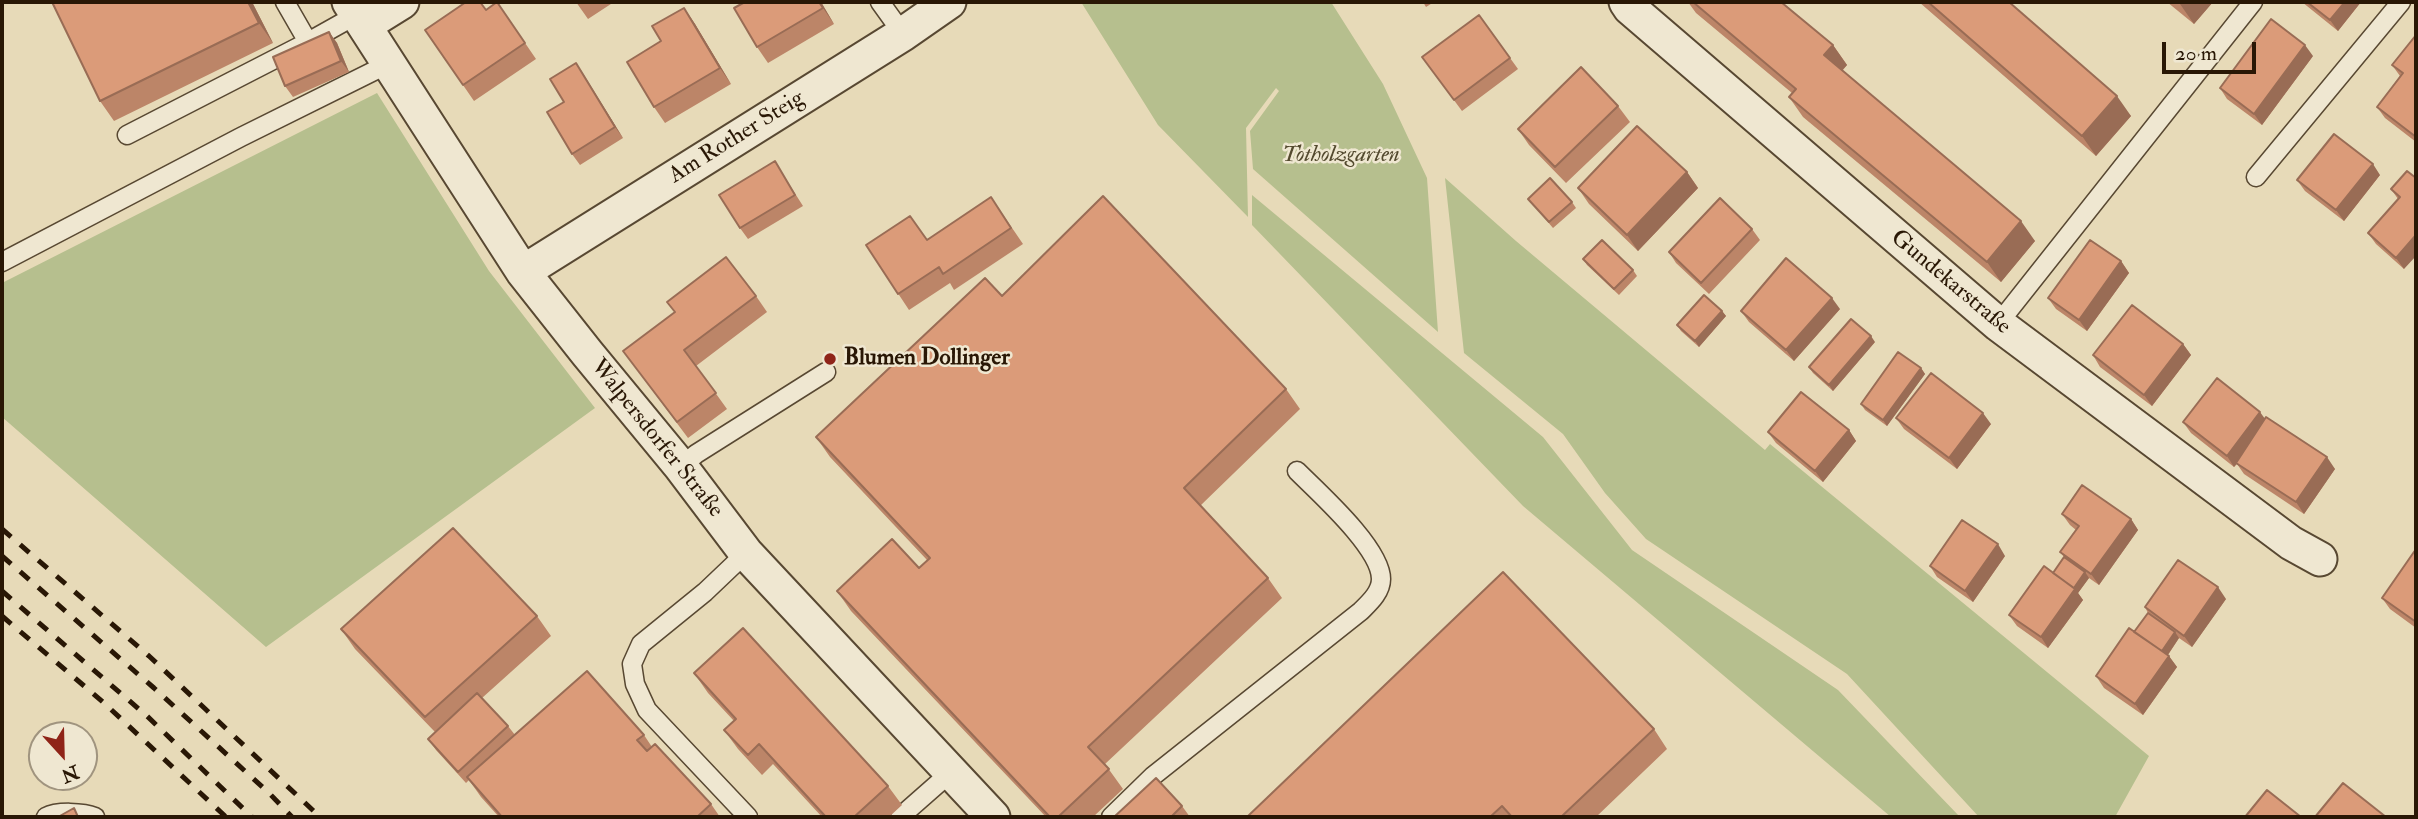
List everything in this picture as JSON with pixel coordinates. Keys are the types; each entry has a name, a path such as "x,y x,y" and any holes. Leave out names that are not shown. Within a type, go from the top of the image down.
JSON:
{"street":[{"path":"358,14 402,2"},
{"name":"Am Rother Steig","path":"523,272 903,34 948,2"},
{"name":"Gundekarstraße","path":"1632,4 1998,324 2291,543 2320,559"},
{"name":"Walpersdorfer Straße","path":"358,14 523,272 681,467 746,553 993,817"}],"lane":[{"path":"285,2 308,42"},
{"path":"880,2 903,34"},
{"path":"1998,324 2253,2"},
{"path":"2256,177 2401,2"},
{"path":"127,135 358,14"},
{"path":"2,262 241,137 390,63"},
{"path":"681,467 696,454 826,372"},
{"path":"1111,817 1153,776 1361,611 1376,596 1381,579 1374,554 1297,471"},
{"path":"746,553 705,592 641,644 632,664 635,684 647,710 748,817"},
{"path":"900,817 950,773"},
{"path":"46,817 51,814 88,814 95,817"}],"green space":[{"name":"Totholzgarten","path":"1081,2 1331,2 1383,84 1427,178 1438,332 1253,169 1250,131 1279,91 1276,88 1246,128 1248,217 1158,125"},
{"path":"377,93 489,271 595,408 266,647 2,417 2,283"},
{"path":"1445,178 1765,450 1770,444 2149,756 2115,817 1979,817 1847,674 1646,539 1605,493 1563,434 1464,353"},
{"path":"1252,195 1543,437 1632,550 1838,690 1960,817 1891,817 1523,506 1252,225"}],"building":[{"path":"52,2 248,2 259,23 100,101"},
{"path":"466,2 480,2 486,10 497,2 525,43 463,85 425,30"},
{"path":"745,2 819,2 823,8 757,47 734,8"},
{"path":"1693,2 1781,2 1833,45 1824,55 2021,221 1987,262 1789,97 1796,89"},
{"path":"1928,2 2009,2 2117,96 2082,136"},
{"path":"2307,2 2345,2 2330,20"},
{"path":"684,8 720,68 654,107 627,62 661,41 652,26"},
{"path":"1479,15 1510,58 1454,100 1422,57"},
{"path":"2271,19 2305,45 2254,114 2220,88"},
{"path":"329,32 341,61 285,86 273,57"},
{"path":"2416,35 2416,137 2377,107 2403,73 2392,65"},
{"path":"576,63 615,127 572,154 547,112 564,102 550,79"},
{"path":"1581,67 1618,106 1555,167 1518,129"},
{"path":"1637,126 1687,172 1627,235 1578,188"},
{"path":"2334,134 2373,164 2336,210 2297,180"},
{"path":"775,161 795,195 740,228 719,195"},
{"path":"2407,171 2416,178 2416,235 2396,258 2368,233 2400,197 2391,189"},
{"path":"1550,178 1572,202 1549,222 1528,199"},
{"path":"1103,196 1286,389 1184,488 1268,578 1088,747 1109,769 1058,817 1050,817 837,591 892,539 919,568 930,558 816,437 985,278 1002,296"},
{"path":"991,197 1011,228 943,274 939,267 898,294 866,245 910,216 927,240"},
{"path":"1720,198 1752,229 1701,283 1669,252"},
{"path":"1602,240 1633,270 1614,289 1583,259"},
{"path":"2090,240 2121,261 2079,320 2048,298"},
{"path":"726,257 756,296 684,350 716,393 677,422 623,351 675,312 667,302"},
{"path":"1786,258 1832,298 1786,350 1741,311"},
{"path":"1704,295 1722,311 1695,341 1677,325"},
{"path":"2132,305 2183,344 2144,395 2093,355"},
{"path":"1851,319 1871,336 1829,385 1809,367"},
{"path":"1898,352 1921,368 1883,420 1861,404"},
{"path":"1931,373 1983,413 1949,458 1896,418"},
{"path":"2217,378 2260,412 2227,456 2183,422"},
{"path":"1801,392 1849,430 1815,471 1768,432"},
{"path":"2266,417 2327,457 2296,502 2236,463"},
{"path":"2082,485 2131,519 2091,574 2060,552 2079,526 2062,514"},
{"path":"1962,520 1998,544 1965,591 1930,566"},
{"path":"453,528 537,616 425,717 341,629"},
{"path":"2416,549 2416,622 2382,598"},
{"path":"2064,557 2085,572 2074,588 2053,573"},
{"path":"2178,560 2218,587 2184,636 2145,607"},
{"path":"2044,566 2075,589 2041,637 2009,615"},
{"path":"1503,572 1654,729 1561,817 1512,817 1502,806 1490,817 1247,817"},
{"path":"2148,613 2175,632 2162,651 2134,632"},
{"path":"743,628 888,786 854,817 826,817 759,744 748,755 724,730 736,719 694,673"},
{"path":"2129,628 2169,656 2135,704 2096,676"},
{"path":"587,671 644,735 637,740 647,751 655,744 711,804 697,817 502,817 467,777"},
{"path":"477,693 508,726 458,772 428,739"},
{"path":"1156,778 1182,806 1171,817 1114,817"},
{"path":"2343,783 2386,817 2315,817"},
{"path":"2267,790 2301,817 2245,817"},
{"path":"74,808 78,817 58,817"}],"railway":[{"path":"2,529 149,656 320,817"},
{"path":"2,556 154,688 292,817"},
{"path":"2,591 147,716 252,817"},
{"path":"2,616 103,702 226,817"}],"place":[{"name":"Blumen Dollinger","path":"830,359"}]}
